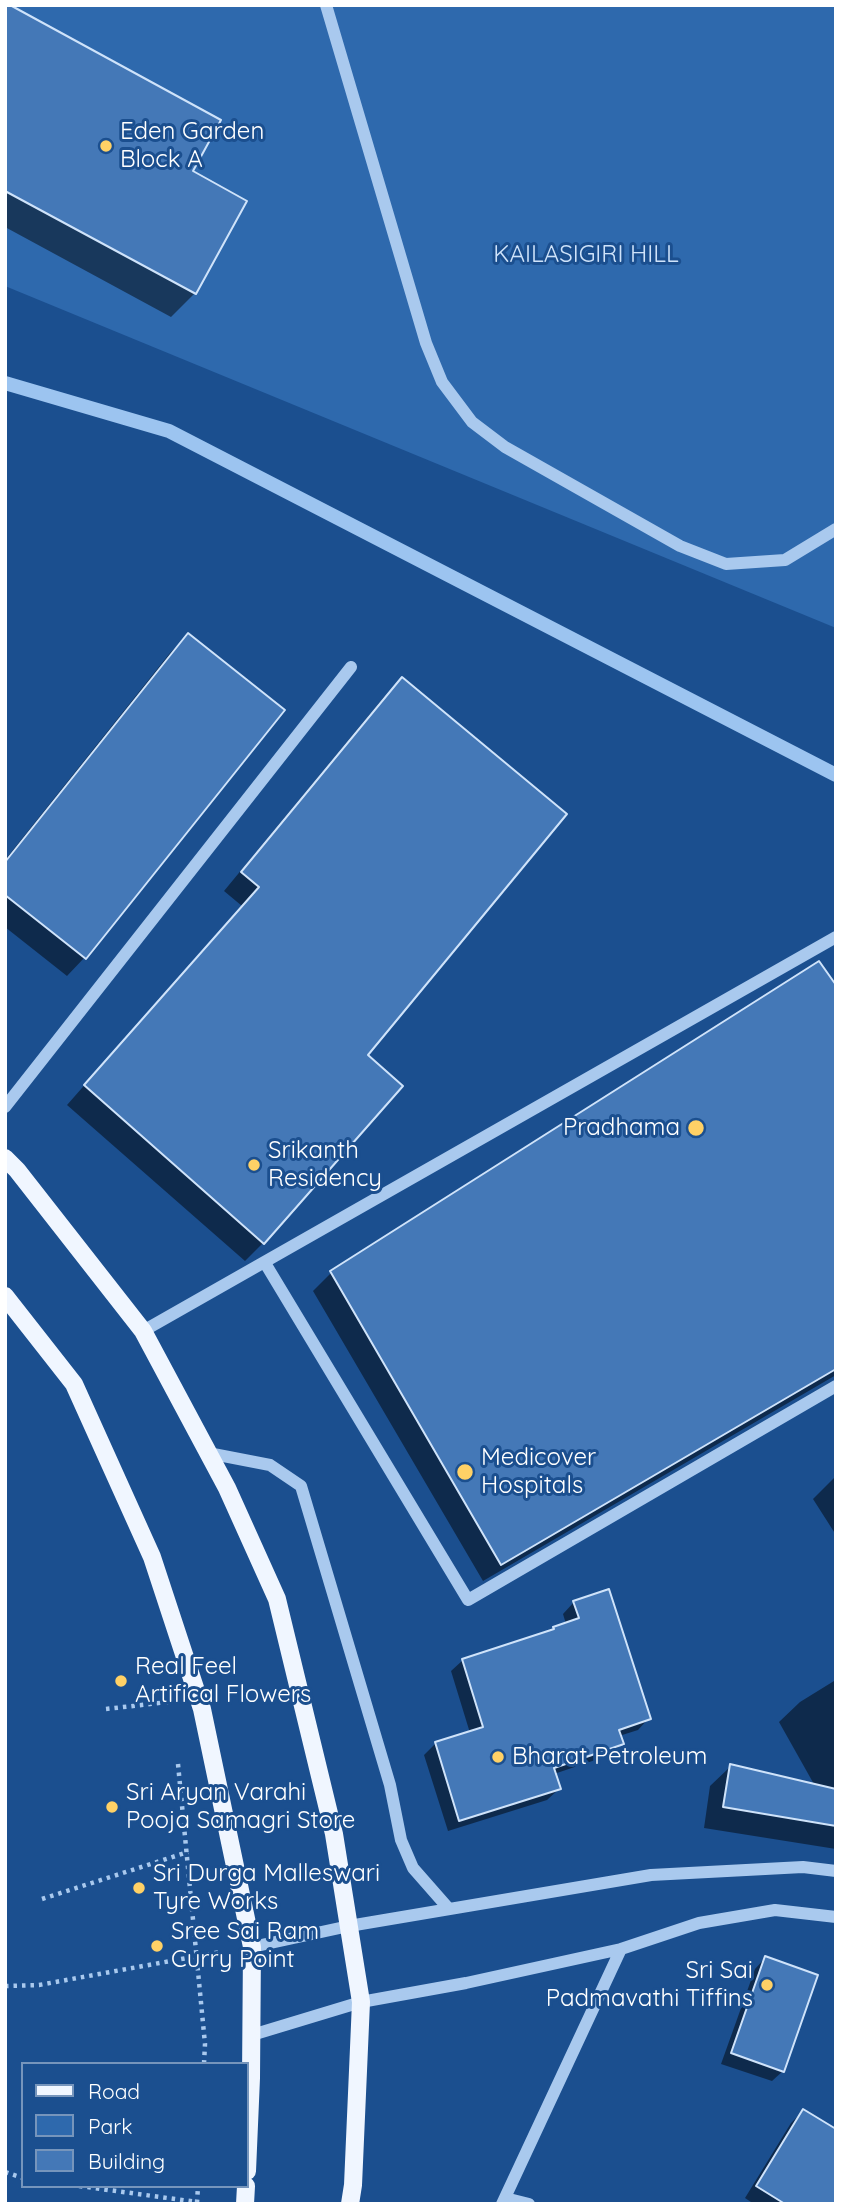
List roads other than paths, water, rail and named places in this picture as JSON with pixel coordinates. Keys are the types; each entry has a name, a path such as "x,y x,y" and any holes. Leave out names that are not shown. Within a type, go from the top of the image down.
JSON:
{"main road":[{"path":"5,1158 143,1331 227,1488 277,1599 334,1834 361,2002 354,2172 350,2204"},
{"path":"5,1296 74,1384 152,1557 202,1709 252,1947 248,2144"}],"street":[{"path":"326,5 426,343 442,382 472,422 505,447 680,546 726,564 785,560 836,529"},
{"path":"5,1107 351,667"},
{"path":"143,1331 836,937"},
{"path":"265,1263 468,1600 836,1386"},
{"path":"208,1453 270,1465 301,1486 390,1785 401,1840 413,1868 449,1909"},
{"path":"252,1947 349,1926 652,1875 803,1867 836,1871"},
{"path":"252,2035 361,2002 466,1983 621,1949 699,1923 775,1910 836,1917"},
{"path":"529,2204 503,2201 621,1949"}],"waterway":[{"path":"5,383 169,431 836,775"}],"place":[{"name":"Eden Garden Block A","path":"106,146"},
{"name":"Pradhama","path":"696,1128"},
{"name":"Srikanth Residency","path":"254,1165"},
{"name":"Medicover Hospitals","path":"465,1472"},
{"name":"Real Feel Artifical Flowers","path":"121,1681"},
{"name":"Bharat Petroleum","path":"498,1757"},
{"name":"Sri Aryan Varahi Pooja Samagri Store","path":"112,1807"},
{"name":"Sri Durga Malleswari Tyre Works","path":"139,1888"},
{"name":"Sree Sai Ram Curry Point","path":"157,1946"},
{"name":"Sri Sai Padmavathi Tiffins","path":"767,1985"}],"park label":[{"name":"KAILASIGIRI HILL","path":"586,255"}]}
